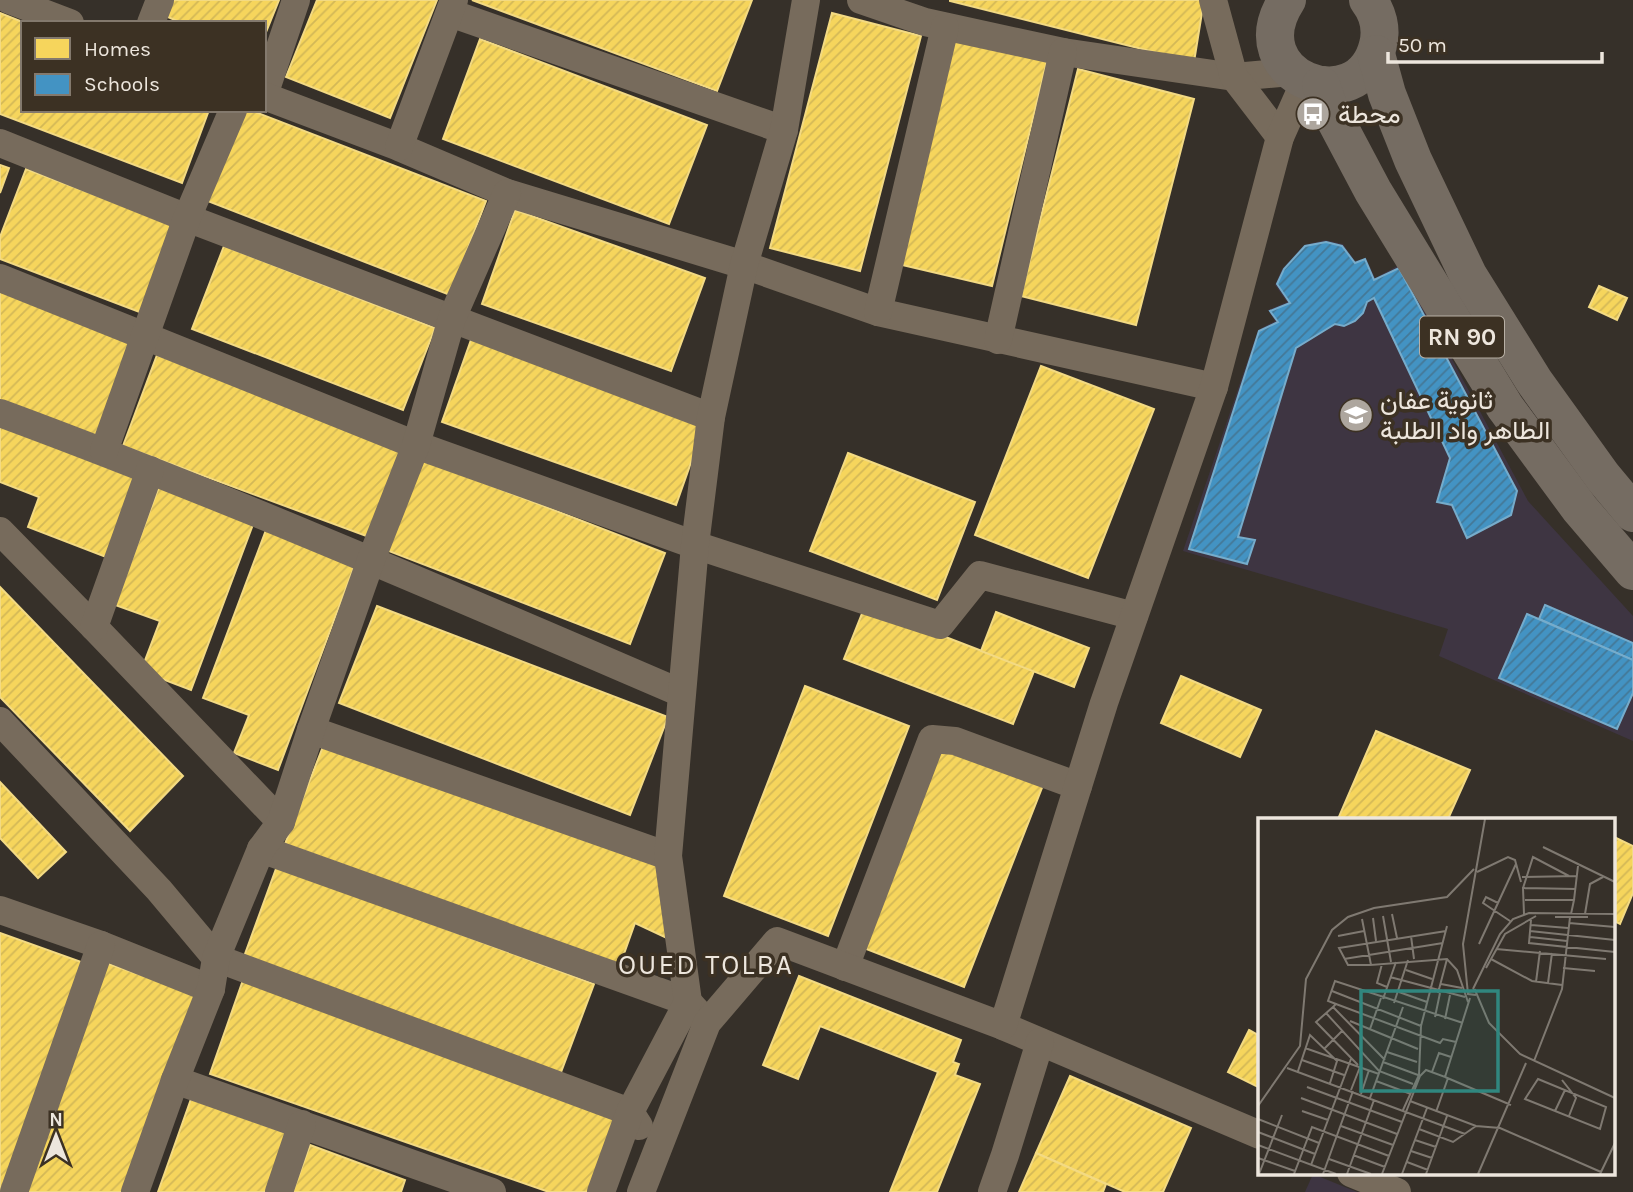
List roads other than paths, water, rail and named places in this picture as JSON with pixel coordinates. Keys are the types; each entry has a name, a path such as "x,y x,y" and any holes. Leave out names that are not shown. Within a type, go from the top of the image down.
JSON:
{"highway":[{"path":"1282,4 1275,27 1275,43 1281,59 1306,79 1334,85 1348,82 1359,75 1369,66 1376,54 1380,38 1379,22 1374,7 1368,0"},
{"name":"RN 90","path":"1376,54 1387,94 1413,160 1468,275 1534,381 1603,477 1633,513"},
{"name":"RN 90","path":"1306,79 1329,107 1373,191 1505,407 1580,509 1633,571"}],"street":[{"path":"9,0 42,6 67,21"},
{"path":"152,21 160,0"},
{"path":"266,90 296,0"},
{"path":"601,1192 629,1112 688,1002 668,856 695,544 711,417 744,265 784,130 806,0"},
{"path":"861,0 934,16 1063,52 1234,77 1306,79 1280,137 1214,387 1104,703 1003,1027"},
{"path":"1213,0 1234,77 1280,137"},
{"path":"399,147 452,7 784,130"},
{"path":"878,312 934,16"},
{"path":"998,340 1063,52"},
{"path":"266,97 399,147 507,193 744,265 878,312 1214,387"},
{"path":"104,451 187,218 232,112"},
{"path":"0,143 187,218 711,417"},
{"path":"135,1192 211,989 216,958 261,849 281,822 371,560 416,445 452,318 507,193"},
{"path":"0,278 416,445 695,544 940,625 980,575 1134,617"},
{"path":"0,412 104,451 371,560 681,693"},
{"path":"94,627 150,470"},
{"path":"0,531 281,822"},
{"path":"0,721 159,890 216,958 629,1112 656,1152"},
{"path":"311,730 668,856"},
{"path":"845,967 932,739 955,741 1078,786"},
{"path":"261,849 688,1002 707,1023"},
{"path":"0,910 101,945 211,989"},
{"path":"641,1192 707,1023 776,941 1003,1027 1258,1134"},
{"path":"14,1192 101,945"},
{"path":"992,1192 1040,1042"},
{"path":"175,1080 302,1125 421,1180 492,1192"},
{"path":"279,1192 302,1125"},
{"path":"1353,1174 1397,1192"}],"place":[{"name":"محطة","path":"1313,114"},
{"name":"ثانوية عفان الطاهر واد الطلبة","path":"1356,415"}],"district":[{"name":"OUED TOLBA","path":"706,964"}]}
